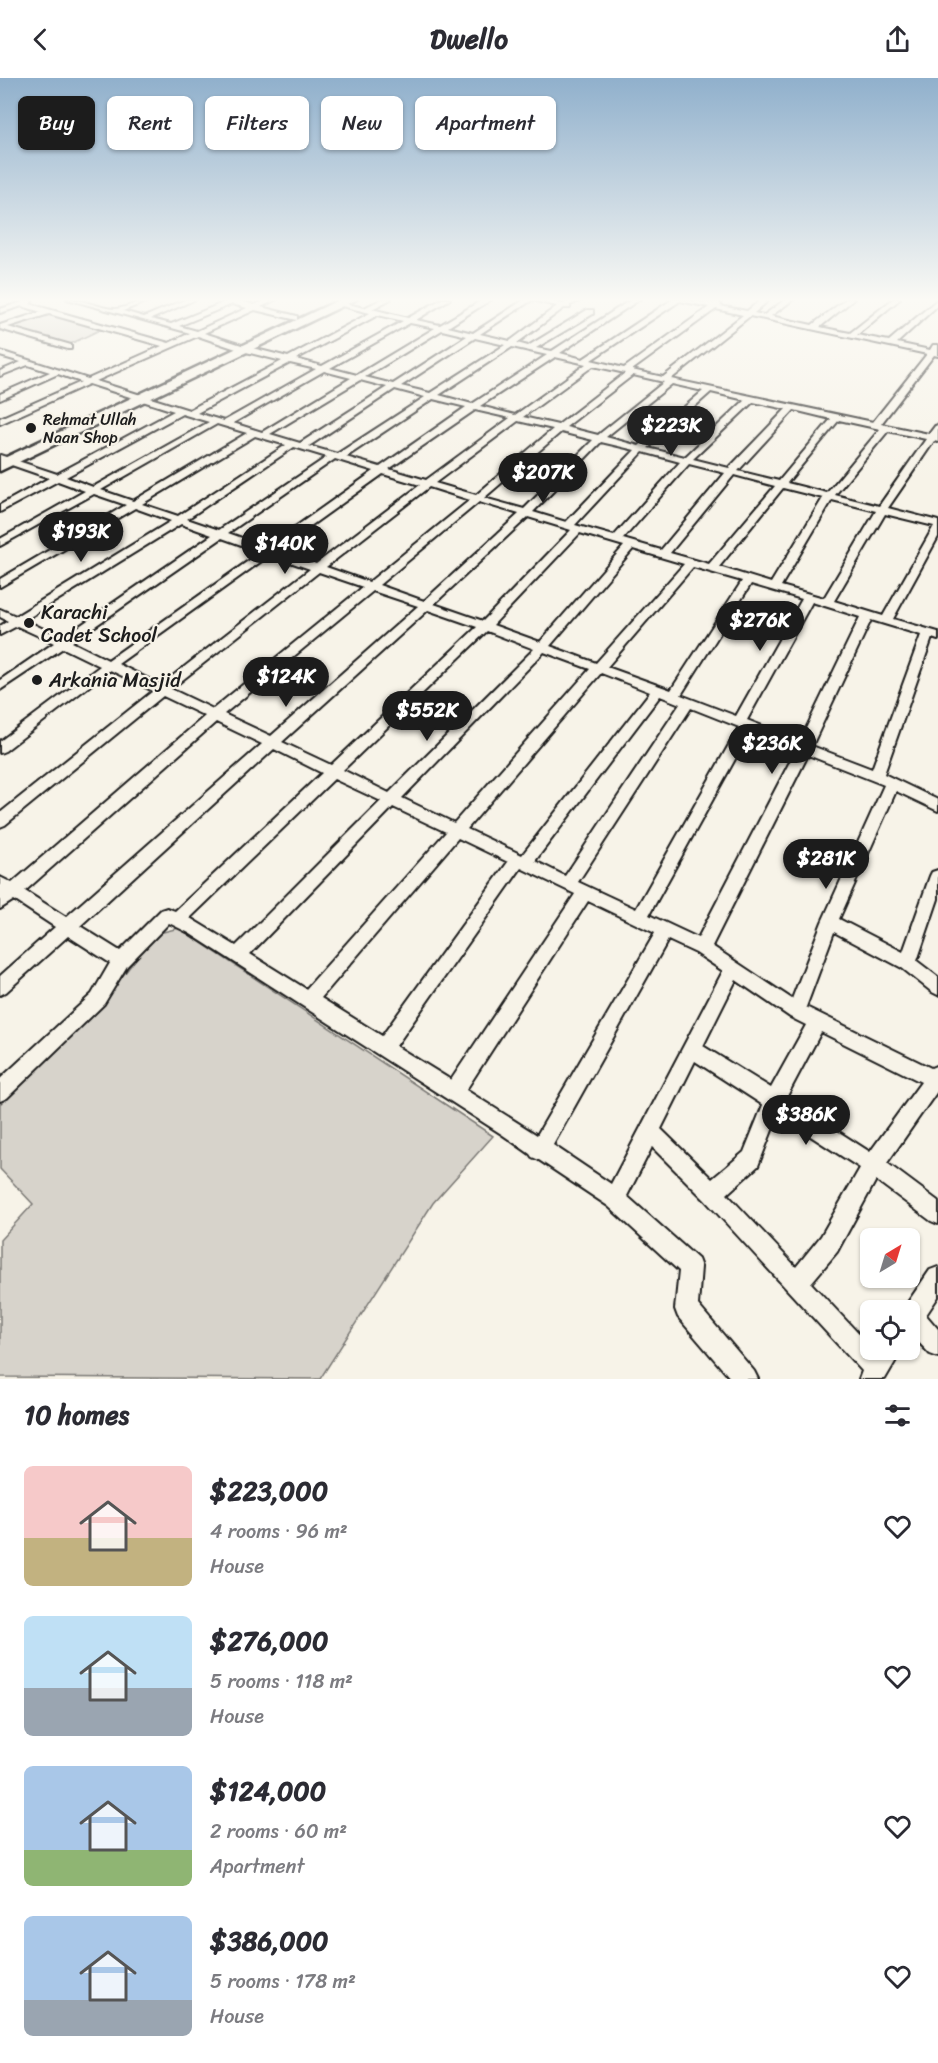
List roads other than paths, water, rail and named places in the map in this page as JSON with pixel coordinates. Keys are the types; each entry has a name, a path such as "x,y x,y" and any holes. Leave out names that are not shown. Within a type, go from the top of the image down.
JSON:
{"main road":[{"path":"3,460 213,360"}],"street":[{"path":"20,360 135,397 933,635 884,780 796,1011"},
{"path":"0,421 135,360"},
{"path":"0,509 56,477 286,360"},
{"path":"290,360 936,522 886,621"},
{"path":"0,543 91,490 338,360"},
{"path":"0,584 131,504 388,360"},
{"path":"0,631 437,360"},
{"path":"0,686 336,456 487,360"},
{"path":"0,748 109,665 382,470 542,360"},
{"path":"580,360 934,438"},
{"path":"0,821 161,690 592,360"},
{"path":"0,903 7,887 644,360"},
{"path":"0,987 426,605 526,513 600,438 693,360"},
{"path":"774,587 830,495 930,360"},
{"path":"0,374 28,362"},
{"path":"0,396 57,372"},
{"path":"177,920 484,626 642,448 709,390"},
{"path":"616,540 687,460 751,399"},
{"path":"663,554 732,471 792,407"},
{"path":"712,568 837,417"},
{"path":"827,603 883,508 934,438 938,428"},
{"path":"3,460 542,647 682,699 884,780 938,806"},
{"path":"238,955 542,647 632,544"},
{"path":"308,1000 600,669 691,562"},
{"path":"568,884 682,699 749,579"},
{"path":"639,918 809,597"},
{"path":"0,613 702,948 796,1011 937,1078 873,1165 829,1244 796,1283"},
{"path":"702,948 804,748 867,615"},
{"path":"384,1048 521,862 658,690"},
{"path":"908,963 938,876"},
{"path":"7,887 121,961"},
{"path":"454,1092 585,892"},
{"path":"0,1092 98,999 121,961 167,915 238,955 510,1128 539,1150 615,1199 690,1266 686,1310 746,1379"},
{"path":"830,922 908,963 938,987"},
{"path":"539,1150 665,930"},
{"path":"615,1199 694,1050 733,969"},
{"path":"712,1193 751,1159 773,1103 817,1022"},
{"path":"694,1050 773,1103 873,1165 938,1214"},
{"path":"651,1132 796,1283 874,1375 884,1360"},
{"path":"920,1305 938,1278"},
{"path":"920,1328 938,1346"}],"place":[{"name":"Rehmat Ullah Naan Shop","path":"31,428"},
{"name":"Karachi Cadet School","path":"29,623"},
{"name":"Arkania Masjid","path":"37,680"}]}
